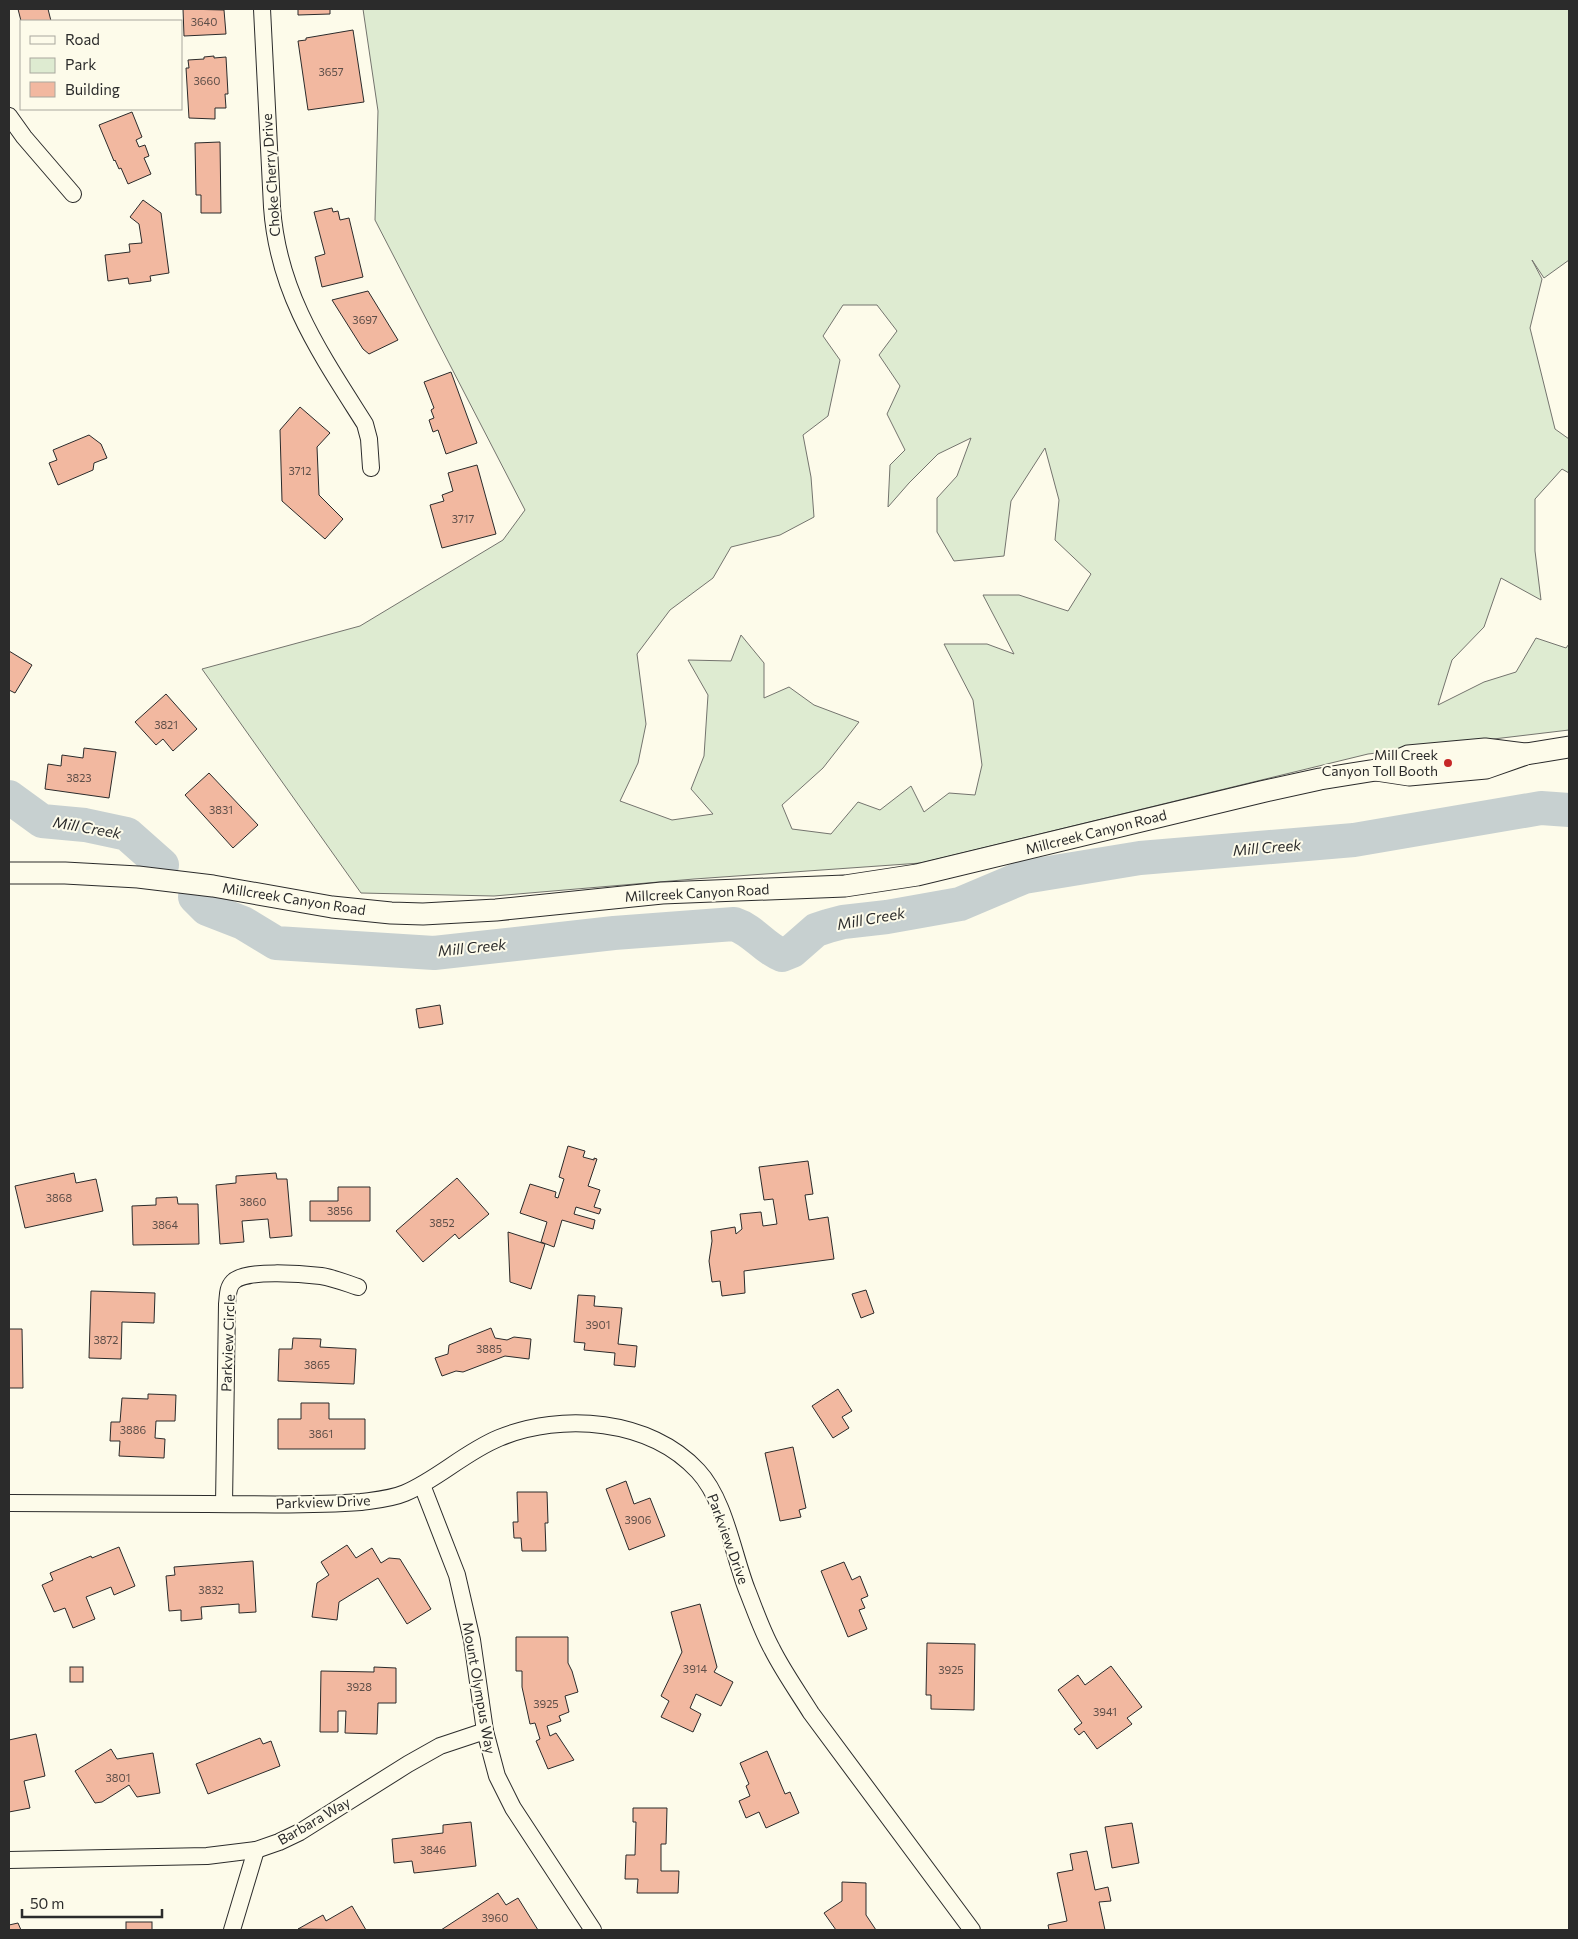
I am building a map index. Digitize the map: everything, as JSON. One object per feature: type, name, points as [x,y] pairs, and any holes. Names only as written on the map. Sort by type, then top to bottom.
[{"type":"street","name":"Choke Cherry Drive","points":[[262,9],[272,208],[279,259],[290,293],[302,321],[365,424],[369,439],[371,468]]},
{"type":"street","points":[[9,116],[24,138],[73,194]]},
{"type":"street","name":"Millcreek Canyon Road","points":[[9,873],[138,876],[213,886],[332,907],[371,912],[415,914],[488,910],[662,893],[845,886],[894,880],[942,870],[1320,779],[1376,770],[1410,775],[1486,768],[1526,754],[1569,747]]},
{"type":"street","name":"Parkview Circle","points":[[224,1504],[228,1304],[231,1284],[238,1278],[250,1275],[311,1275],[330,1278],[358,1287]]},
{"type":"street","name":"Parkview Drive","points":[[9,1503],[224,1504],[359,1502],[388,1499],[422,1485],[469,1454],[499,1438],[525,1430],[551,1425],[580,1424],[611,1426],[637,1432],[664,1444],[689,1462],[712,1491],[730,1536],[746,1588],[771,1648],[811,1713],[972,1930]]},
{"type":"street","name":"Mount Olympus Way","points":[[422,1485],[457,1576],[472,1640],[485,1731],[492,1759],[504,1793],[593,1930]]},
{"type":"street","name":"Barbara Way","points":[[9,1860],[207,1856],[256,1850],[300,1832],[440,1746],[485,1731]]},
{"type":"street","points":[[232,1930],[256,1850]]},
{"type":"green space","points":[[363,9],[1569,9],[1569,260],[1544,278],[1532,260],[1542,279],[1530,328],[1555,429],[1569,439],[1569,473],[1562,469],[1535,499],[1535,551],[1541,600],[1501,578],[1484,627],[1452,660],[1438,705],[1484,682],[1516,672],[1536,638],[1566,648],[1569,644],[1569,730],[1368,754],[921,863],[694,879],[494,896],[361,893],[202,669],[360,626],[503,540],[525,510],[375,220],[378,111]],"holes":[[[843,305],[877,305],[897,331],[879,355],[900,386],[887,414],[905,450],[890,465],[888,507],[938,454],[971,438],[957,476],[937,498],[937,532],[954,561],[1004,556],[1011,501],[1045,448],[1059,500],[1055,540],[1091,574],[1068,611],[1019,595],[983,595],[1014,654],[987,644],[944,644],[973,700],[982,765],[975,795],[949,793],[924,812],[911,786],[880,810],[858,802],[831,834],[792,829],[782,805],[823,768],[859,722],[814,705],[789,687],[764,698],[764,663],[741,635],[731,661],[688,660],[708,695],[704,756],[691,789],[713,814],[672,820],[620,801],[638,763],[646,724],[637,654],[670,610],[713,578],[731,547],[780,535],[814,517],[811,477],[803,435],[828,416],[840,360],[823,336]]]},
{"type":"building","points":[[18,9],[48,9],[51,20],[21,20]]},
{"type":"building","points":[[183,9],[224,10],[226,34],[184,36]]},
{"type":"building","points":[[298,9],[330,9],[330,14],[298,15]]},
{"type":"building","points":[[353,30],[364,102],[308,110],[298,41]]},
{"type":"building","points":[[214,56],[214,58],[226,57],[228,94],[225,94],[226,108],[215,108],[215,119],[189,118],[186,68],[189,68],[188,60]]},
{"type":"building","points":[[132,112],[142,137],[136,140],[139,147],[145,145],[149,156],[144,158],[151,174],[128,184],[121,168],[119,169],[114,161],[99,125]]},
{"type":"building","points":[[220,142],[221,213],[201,213],[201,195],[196,195],[195,143]]},
{"type":"building","points":[[143,200],[161,213],[169,273],[150,276],[151,281],[129,284],[128,278],[108,281],[105,255],[130,252],[129,244],[142,243],[139,224],[130,217]]},
{"type":"building","points":[[332,208],[333,212],[338,211],[340,220],[349,218],[363,277],[322,287],[315,257],[325,254],[314,212]]},
{"type":"building","points":[[368,291],[398,340],[369,354],[363,349],[332,300]]},
{"type":"building","points":[[451,372],[477,443],[446,454],[438,430],[433,432],[429,420],[434,418],[431,410],[434,408],[424,382]]},
{"type":"building","points":[[300,407],[330,433],[317,447],[319,495],[343,519],[325,539],[282,501],[280,430]]},
{"type":"building","points":[[89,435],[101,444],[107,458],[94,463],[93,470],[58,485],[49,463],[57,460],[53,450]]},
{"type":"building","points":[[477,465],[496,534],[442,548],[430,505],[444,501],[442,495],[453,491],[448,473]]},
{"type":"building","points":[[9,651],[32,665],[15,693],[9,690]]},
{"type":"building","points":[[166,694],[197,729],[173,751],[163,739],[156,745],[135,722]]},
{"type":"building","points":[[84,748],[116,752],[109,798],[45,789],[48,764],[61,766],[62,755],[83,758]]},
{"type":"building","points":[[209,773],[258,825],[233,848],[185,795]]},
{"type":"building","points":[[440,1005],[443,1024],[419,1028],[416,1009]]},
{"type":"building","points":[[568,1146],[585,1151],[583,1157],[597,1159],[588,1186],[600,1190],[594,1207],[601,1209],[599,1214],[576,1207],[574,1214],[595,1220],[593,1229],[562,1220],[554,1247],[541,1242],[547,1222],[520,1213],[530,1184],[556,1192],[555,1197],[558,1198],[564,1179],[559,1177]]},
{"type":"building","points":[[808,1161],[813,1194],[805,1195],[809,1220],[828,1217],[834,1259],[744,1271],[745,1293],[722,1296],[720,1281],[712,1282],[709,1261],[712,1241],[711,1231],[735,1227],[736,1234],[742,1229],[740,1214],[761,1212],[763,1226],[777,1224],[773,1199],[764,1200],[759,1167]]},
{"type":"building","points":[[74,1173],[76,1183],[96,1179],[103,1211],[25,1228],[15,1186]]},
{"type":"building","points":[[276,1173],[277,1179],[287,1179],[292,1236],[270,1238],[268,1219],[242,1221],[244,1242],[220,1244],[216,1185],[236,1183],[236,1176]]},
{"type":"building","points":[[457,1178],[489,1214],[459,1239],[455,1234],[423,1262],[396,1231]]},
{"type":"building","points":[[338,1187],[370,1187],[370,1221],[310,1221],[310,1201],[338,1201]]},
{"type":"building","points":[[177,1197],[178,1204],[198,1204],[199,1244],[133,1245],[132,1206],[156,1205],[156,1198]]},
{"type":"building","points":[[508,1232],[545,1244],[531,1289],[510,1282]]},
{"type":"building","points":[[866,1290],[874,1313],[861,1318],[852,1294]]},
{"type":"building","points":[[91,1291],[155,1293],[154,1323],[122,1322],[121,1359],[89,1358]]},
{"type":"building","points":[[578,1295],[595,1296],[594,1306],[622,1308],[618,1344],[637,1346],[635,1367],[614,1365],[615,1353],[584,1350],[585,1343],[574,1342]]},
{"type":"building","points":[[491,1328],[495,1338],[507,1340],[514,1337],[531,1339],[529,1359],[505,1356],[463,1372],[456,1371],[442,1376],[435,1358],[448,1354],[449,1345]]},
{"type":"building","points":[[9,1329],[22,1329],[23,1388],[9,1388]]},
{"type":"building","points":[[293,1338],[321,1339],[320,1347],[356,1349],[354,1384],[278,1381],[279,1349],[292,1349]]},
{"type":"building","points":[[838,1389],[852,1411],[842,1417],[849,1428],[833,1438],[812,1406]]},
{"type":"building","points":[[148,1394],[176,1395],[175,1421],[156,1421],[155,1438],[165,1439],[164,1458],[119,1456],[120,1441],[110,1441],[111,1422],[120,1422],[122,1398],[148,1399]]},
{"type":"building","points":[[301,1403],[329,1403],[329,1419],[365,1419],[365,1449],[278,1449],[278,1419],[301,1419]]},
{"type":"building","points":[[793,1447],[806,1508],[799,1510],[801,1517],[780,1521],[765,1453]]},
{"type":"building","points":[[626,1481],[634,1504],[650,1498],[665,1536],[629,1550],[606,1489]]},
{"type":"building","points":[[517,1492],[547,1492],[548,1523],[545,1523],[546,1551],[522,1551],[521,1538],[514,1538],[513,1522],[518,1522]]},
{"type":"building","points":[[347,1545],[356,1558],[372,1548],[381,1563],[389,1558],[400,1559],[431,1609],[407,1624],[378,1578],[339,1602],[337,1620],[312,1617],[317,1583],[329,1575],[321,1562]]},
{"type":"building","points":[[119,1547],[135,1586],[114,1595],[111,1587],[86,1597],[95,1619],[73,1628],[65,1608],[54,1612],[42,1585],[53,1580],[50,1573]]},
{"type":"building","points":[[253,1561],[256,1612],[239,1613],[239,1604],[201,1607],[202,1619],[181,1621],[181,1610],[169,1611],[166,1576],[175,1575],[174,1567]]},
{"type":"building","points":[[844,1562],[852,1580],[860,1576],[868,1596],[861,1599],[865,1608],[859,1610],[867,1629],[848,1637],[821,1571]]},
{"type":"building","points":[[700,1604],[717,1667],[714,1672],[733,1682],[721,1706],[696,1694],[690,1708],[701,1714],[693,1732],[661,1717],[669,1701],[661,1696],[682,1652],[671,1612]]},
{"type":"building","points":[[516,1637],[568,1637],[568,1663],[578,1692],[565,1696],[569,1712],[559,1716],[561,1721],[547,1726],[550,1736],[556,1733],[574,1760],[548,1769],[536,1741],[540,1739],[535,1723],[530,1724],[522,1687],[522,1671],[516,1671]]},
{"type":"building","points":[[927,1643],[975,1644],[974,1710],[931,1709],[931,1695],[926,1695]]},
{"type":"building","points":[[1111,1666],[1142,1707],[1127,1718],[1132,1724],[1097,1749],[1084,1731],[1079,1735],[1074,1729],[1082,1723],[1058,1690],[1078,1675],[1085,1685]]},
{"type":"building","points":[[70,1667],[83,1667],[83,1682],[70,1682]]},
{"type":"building","points":[[374,1667],[396,1668],[396,1703],[378,1703],[377,1734],[345,1733],[346,1711],[338,1711],[338,1732],[320,1732],[321,1671],[374,1672]]},
{"type":"building","points":[[36,1734],[45,1776],[24,1781],[30,1808],[9,1812],[9,1740]]},
{"type":"building","points":[[260,1738],[263,1744],[271,1741],[280,1766],[208,1794],[196,1764]]},
{"type":"building","points":[[111,1749],[117,1759],[153,1753],[160,1793],[137,1797],[129,1785],[102,1802],[95,1803],[75,1771]]},
{"type":"building","points":[[767,1751],[785,1794],[790,1792],[799,1813],[766,1828],[759,1812],[746,1818],[739,1801],[750,1796],[746,1786],[749,1784],[740,1763]]},
{"type":"building","points":[[633,1808],[667,1808],[666,1844],[661,1844],[661,1871],[679,1871],[678,1893],[637,1893],[638,1879],[625,1879],[626,1855],[635,1855],[636,1822],[633,1822]]},
{"type":"building","points":[[471,1822],[476,1866],[414,1873],[412,1861],[394,1863],[392,1839],[443,1833],[443,1825]]},
{"type":"building","points":[[1132,1823],[1139,1863],[1112,1868],[1105,1827]]},
{"type":"building","points":[[1087,1851],[1095,1890],[1108,1887],[1111,1901],[1099,1902],[1105,1930],[1049,1930],[1048,1925],[1067,1921],[1057,1873],[1073,1870],[1070,1854]]},
{"type":"building","points":[[842,1882],[866,1883],[866,1915],[876,1930],[836,1930],[824,1913],[842,1901]]},
{"type":"building","points":[[498,1893],[506,1905],[518,1898],[538,1930],[441,1930]]},
{"type":"building","points":[[352,1906],[366,1930],[298,1929],[323,1915],[326,1921]]},
{"type":"building","points":[[126,1922],[152,1922],[152,1930],[126,1930]]},
{"type":"building","points":[[18,1923],[21,1930],[9,1930],[9,1925]]},
{"type":"waterway","name":"Mill Creek","points":[[9,797],[42,821],[85,825],[127,834],[162,865]]},
{"type":"waterway","name":"Mill Creek","points":[[195,897],[207,909],[243,923],[276,943],[434,953],[614,933],[734,924],[748,931],[769,948],[782,955],[792,951],[816,930],[828,926],[960,904],[1024,877],[1140,858],[1354,840],[1541,808],[1569,810]]},
{"type":"place","name":"Mill Creek Canyon Toll Booth","points":[[1448,763]]}]
